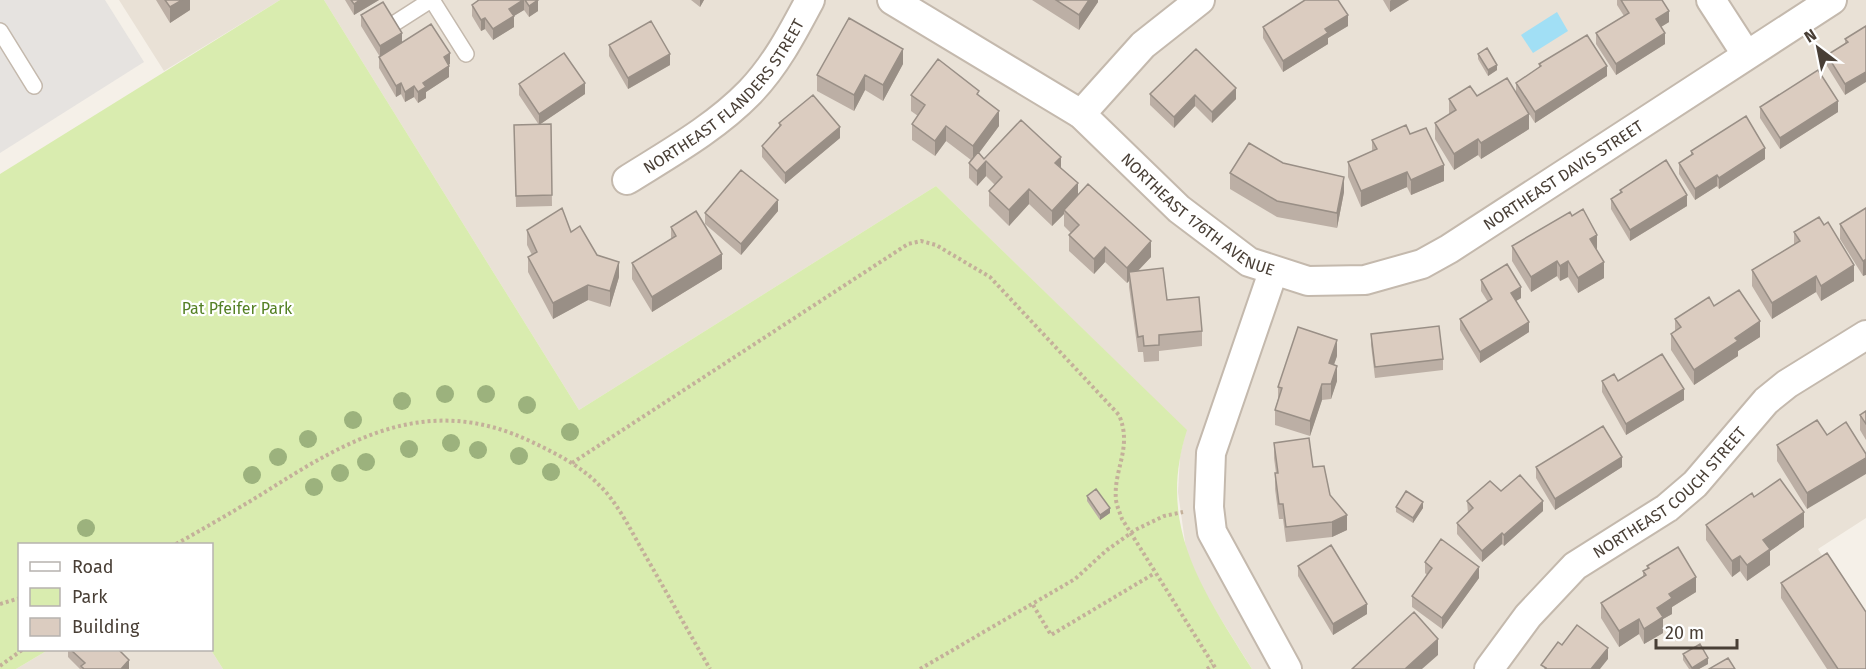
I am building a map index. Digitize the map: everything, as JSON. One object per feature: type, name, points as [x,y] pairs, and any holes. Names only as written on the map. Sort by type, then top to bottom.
[{"type":"street","name":"NORTHEAST FLANDERS STREET","points":[[627,180],[704,132],[749,92],[786,45],[810,0]]},
{"type":"street","name":"NORTHEAST 176TH AVENUE","points":[[892,0],[1081,114],[1179,209],[1249,262],[1273,272],[1211,453],[1209,507],[1212,532],[1287,669]]},
{"type":"street","points":[[1081,114],[1143,45],[1200,0]]},
{"type":"street","points":[[1711,0],[1746,54]]},
{"type":"street","name":"NORTHEAST DAVIS STREET","points":[[1273,272],[1308,281],[1365,280],[1422,264],[1449,249],[1832,0]]},
{"type":"street","name":"NORTHEAST COUCH STREET","points":[[1489,669],[1528,616],[1575,566],[1666,508],[1695,484],[1766,401],[1787,384],[1866,335]]},
{"type":"lane","points":[[394,23],[431,0],[466,54]]},
{"type":"lane","points":[[0,31],[34,86]]},
{"type":"path","points":[[572,463],[908,243],[921,241],[936,245],[990,277],[1119,415],[1124,427],[1126,442],[1116,500],[1129,534],[1215,667],[1207,669]]},
{"type":"path","points":[[178,543],[316,460],[380,429],[414,422],[444,421],[496,429],[514,434],[572,463],[599,484],[628,526],[710,669]]},
{"type":"path","points":[[920,669],[1075,579],[1129,534],[1164,516],[1209,507]]},
{"type":"path","points":[[1033,605],[1051,634],[1155,573]]},
{"type":"path","points":[[0,604],[18,599]]},
{"type":"path","points":[[0,666],[21,651]]},
{"type":"shaded area","points":[[0,0],[105,0],[144,62],[0,153]]},
{"type":"shaded area","points":[[119,0],[280,0],[164,71]]},
{"type":"shaded area","points":[[324,0],[1866,0],[1866,518],[1818,549],[1866,625],[1866,669],[1252,669],[1202,589],[1186,549],[1178,492],[1180,456],[1186,430],[936,186],[579,410]]},
{"type":"shaded area","points":[[46,651],[212,651],[223,669],[16,669]]},
{"type":"green space","name":"Pat Pfeifer Park","points":[[280,0],[324,0],[579,410],[936,186],[1187,430],[1179,465],[1177,497],[1181,527],[1202,584],[1252,669],[223,669],[212,651],[213,543],[18,543],[18,651],[46,651],[16,669],[0,669],[0,174]]},
{"type":"water","points":[[1557,12],[1568,31],[1533,53],[1521,35]]},
{"type":"building","points":[[165,0],[182,0],[170,7]]},
{"type":"building","points":[[479,0],[523,0],[509,9],[514,16],[493,29],[485,18],[481,20],[472,5]]},
{"type":"building","points":[[525,0],[538,0],[529,6]]},
{"type":"building","points":[[1056,0],[1089,0],[1079,15]]},
{"type":"building","points":[[1305,0],[1338,0],[1348,15],[1325,29],[1328,33],[1283,61],[1263,27]]},
{"type":"building","points":[[1621,0],[1662,0],[1669,11],[1656,19],[1665,33],[1616,64],[1596,33],[1629,13]]},
{"type":"building","points":[[383,2],[402,33],[380,46],[361,15]]},
{"type":"building","points":[[849,18],[903,49],[883,85],[865,75],[854,95],[817,75]]},
{"type":"building","points":[[651,21],[670,54],[628,78],[609,45]]},
{"type":"building","points":[[431,24],[450,53],[444,57],[449,66],[423,83],[426,87],[418,92],[414,86],[405,92],[401,83],[396,86],[379,57]]},
{"type":"building","points":[[1866,26],[1866,72],[1845,84],[1827,55],[1848,42],[1845,39]]},
{"type":"building","points":[[1587,35],[1607,66],[1535,112],[1516,83],[1541,66],[1539,64]]},
{"type":"building","points":[[1487,48],[1497,65],[1488,70],[1478,54]]},
{"type":"building","points":[[1196,49],[1236,88],[1212,112],[1195,95],[1174,117],[1150,94]]},
{"type":"building","points":[[564,53],[585,83],[539,114],[519,84]]},
{"type":"building","points":[[938,59],[979,91],[977,94],[999,111],[973,146],[946,126],[935,141],[912,124],[925,105],[911,95]]},
{"type":"building","points":[[1818,70],[1838,101],[1780,138],[1760,107]]},
{"type":"building","points":[[1507,78],[1529,114],[1481,143],[1478,139],[1454,154],[1435,123],[1456,110],[1449,99],[1470,86],[1477,96]]},
{"type":"building","points":[[813,95],[840,127],[785,173],[762,146],[781,125],[779,123]]},
{"type":"building","points":[[1746,116],[1765,148],[1719,178],[1717,175],[1695,189],[1679,163],[1693,154],[1691,151]]},
{"type":"building","points":[[1021,120],[1061,157],[1055,163],[1078,183],[1052,211],[1029,189],[1009,210],[989,191],[1002,177],[986,161],[977,171],[969,163],[978,152],[984,159]]},
{"type":"building","points":[[551,124],[552,195],[516,196],[514,125]]},
{"type":"building","points":[[1406,125],[1410,134],[1426,128],[1444,165],[1411,180],[1407,172],[1361,191],[1348,162],[1377,149],[1372,140]]},
{"type":"building","points":[[1249,143],[1283,163],[1344,177],[1337,213],[1277,201],[1230,173]]},
{"type":"building","points":[[1666,160],[1687,195],[1630,230],[1611,199],[1622,192],[1620,190]]},
{"type":"building","points":[[741,170],[778,200],[741,244],[705,213]]},
{"type":"building","points":[[1088,184],[1151,241],[1127,268],[1105,247],[1094,259],[1069,235],[1079,225],[1064,210]]},
{"type":"building","points":[[562,208],[571,232],[580,226],[597,255],[619,262],[610,291],[588,285],[553,303],[528,257],[537,252],[527,230]]},
{"type":"building","points":[[1866,208],[1866,259],[1863,261],[1840,224]]},
{"type":"building","points":[[1583,209],[1597,235],[1590,239],[1604,262],[1578,278],[1568,261],[1560,266],[1557,261],[1531,277],[1512,246],[1570,212],[1572,216]]},
{"type":"building","points":[[696,211],[722,254],[652,297],[632,263],[676,236],[671,227]]},
{"type":"building","points":[[1819,217],[1824,225],[1828,222],[1854,265],[1821,286],[1816,276],[1772,303],[1752,270],[1800,241],[1794,232]]},
{"type":"building","points":[[1507,264],[1521,287],[1511,293],[1529,322],[1480,352],[1460,319],[1492,299],[1481,280]]},
{"type":"building","points":[[1163,268],[1167,300],[1199,297],[1202,331],[1159,335],[1159,345],[1144,346],[1143,336],[1138,337],[1129,272]]},
{"type":"building","points":[[1739,290],[1760,321],[1735,338],[1738,341],[1694,370],[1671,334],[1681,327],[1675,319],[1709,297],[1714,306]]},
{"type":"building","points":[[1439,326],[1443,359],[1375,367],[1371,334]]},
{"type":"building","points":[[1298,327],[1337,340],[1329,363],[1337,366],[1331,384],[1322,384],[1310,421],[1275,410],[1282,388],[1278,387]]},
{"type":"building","points":[[1662,354],[1684,389],[1626,424],[1602,381],[1614,374],[1618,381]]},
{"type":"building","points":[[1866,411],[1866,424],[1860,415]]},
{"type":"building","points":[[1817,420],[1827,435],[1846,422],[1866,454],[1866,458],[1807,493],[1777,445]]},
{"type":"building","points":[[1603,426],[1622,457],[1555,499],[1536,467]]},
{"type":"building","points":[[1309,438],[1313,467],[1324,466],[1330,495],[1347,515],[1332,522],[1286,527],[1283,504],[1279,504],[1274,443]]},
{"type":"building","points":[[1520,475],[1543,501],[1482,551],[1457,523],[1473,508],[1467,501],[1490,481],[1501,491]]},
{"type":"building","points":[[1780,479],[1804,512],[1763,540],[1770,549],[1747,565],[1740,556],[1732,561],[1706,525],[1752,493],[1754,497]]},
{"type":"building","points":[[1096,489],[1110,508],[1100,515],[1087,496]]},
{"type":"building","points":[[1406,491],[1423,502],[1413,518],[1396,507]]},
{"type":"building","points":[[1441,539],[1479,567],[1442,618],[1412,596],[1432,568],[1425,562]]},
{"type":"building","points":[[1331,545],[1367,604],[1333,624],[1298,566]]},
{"type":"building","points":[[1678,547],[1696,577],[1669,594],[1672,598],[1657,608],[1663,617],[1644,629],[1639,619],[1619,631],[1601,603],[1646,575],[1643,571],[1649,568],[1647,566]]},
{"type":"building","points":[[1827,553],[1866,612],[1866,669],[1838,669],[1781,583]]},
{"type":"building","points":[[1414,612],[1438,639],[1405,669],[1352,669]]},
{"type":"building","points":[[1577,625],[1608,648],[1591,669],[1545,669],[1541,665],[1558,642],[1562,645]]},
{"type":"building","points":[[1700,644],[1708,658],[1692,668],[1683,654]]},
{"type":"building","points":[[72,651],[120,651],[129,660],[121,669],[84,669],[81,666],[85,663]]},
{"type":"building","points":[[1728,658],[1735,669],[1709,669]]}]
